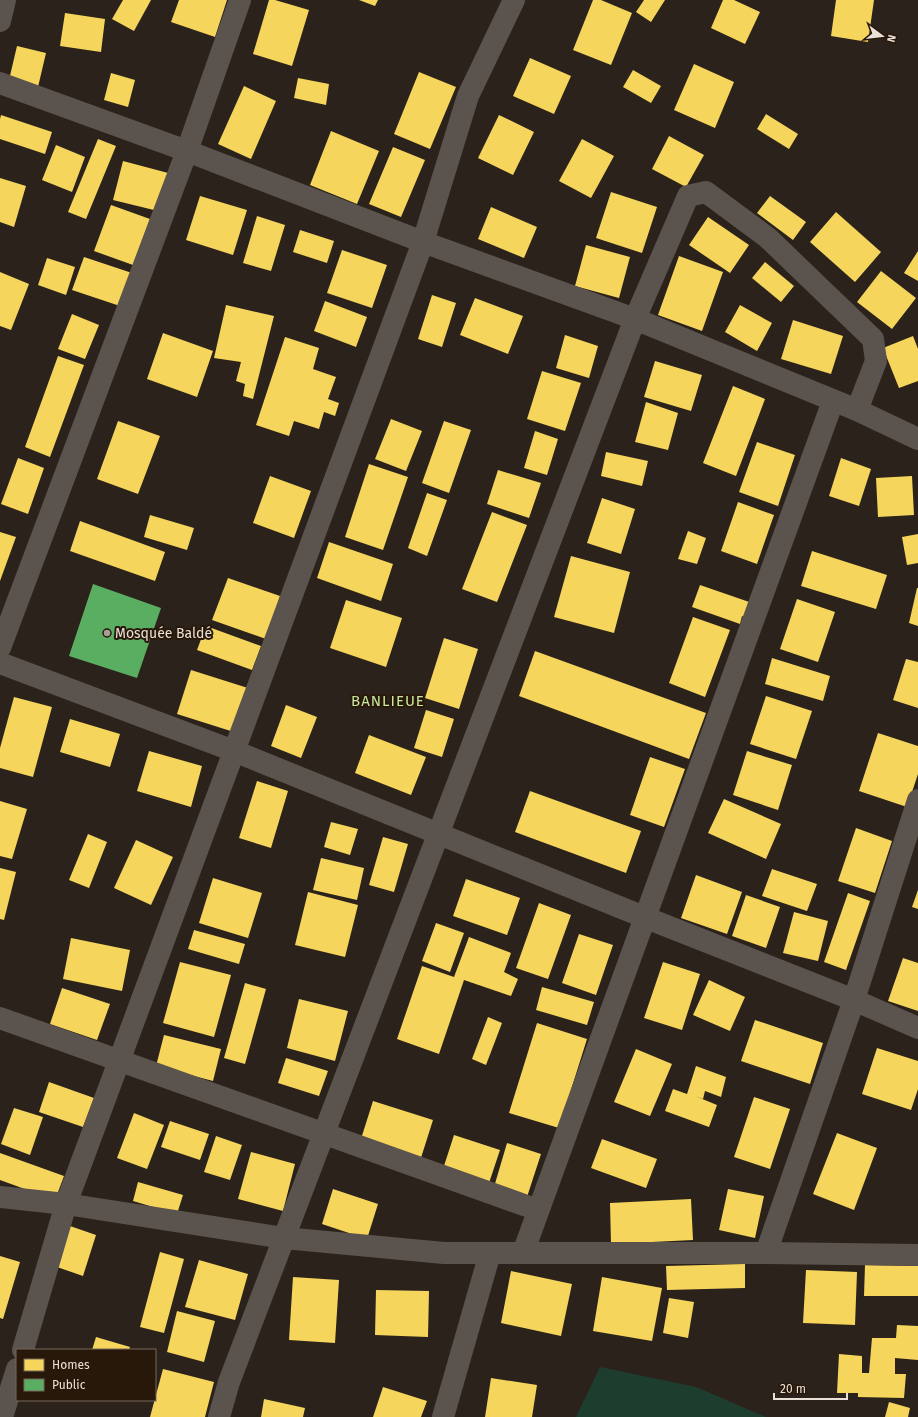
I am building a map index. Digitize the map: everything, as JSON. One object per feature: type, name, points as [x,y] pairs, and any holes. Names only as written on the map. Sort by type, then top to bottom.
[{"type":"street","points":[[0,22],[5,0]]},
{"type":"street","points":[[0,648],[187,151],[240,0]]},
{"type":"street","points":[[23,1349],[66,1204],[423,242],[468,96],[514,0]]},
{"type":"street","points":[[0,83],[187,151],[423,242],[635,319],[857,410],[918,439]]},
{"type":"street","points":[[219,1417],[229,1382],[635,319],[688,196],[706,192],[768,238],[874,338],[876,361],[857,410]]},
{"type":"street","points":[[523,1253],[833,401]]},
{"type":"street","points":[[0,663],[234,751],[644,917],[854,1000],[918,1028]]},
{"type":"street","points":[[766,1253],[854,1000],[918,800]]},
{"type":"street","points":[[0,1018],[538,1210]]},
{"type":"street","points":[[0,1197],[66,1204],[284,1238],[444,1253],[766,1253],[918,1255]]},
{"type":"street","points":[[443,1417],[490,1253]]},
{"type":"street","points":[[2,1417],[16,1372]]},
{"type":"green space","points":[[600,1367],[696,1387],[766,1417],[576,1417]]},
{"type":"building: Homes","points":[[123,0],[151,0],[134,31],[112,19]]},
{"type":"building: Homes","points":[[179,0],[227,0],[215,37],[171,22]]},
{"type":"building: Homes","points":[[269,0],[275,0],[309,10],[292,66],[253,54]]},
{"type":"building: Homes","points":[[359,0],[378,0],[375,6]]},
{"type":"building: Homes","points":[[593,0],[601,0],[632,13],[611,65],[573,50]]},
{"type":"building: Homes","points":[[644,0],[665,0],[651,22],[636,12]]},
{"type":"building: Homes","points":[[723,0],[734,0],[760,12],[745,44],[711,28]]},
{"type":"building: Homes","points":[[836,0],[874,0],[868,42],[831,36]]},
{"type":"building: Homes","points":[[65,13],[105,19],[101,52],[60,46]]},
{"type":"building: Homes","points":[[17,46],[46,53],[38,87],[9,80]]},
{"type":"building: Homes","points":[[530,58],[571,76],[554,114],[513,96]]},
{"type":"building: Homes","points":[[694,64],[734,82],[715,128],[674,110]]},
{"type":"building: Homes","points":[[633,70],[661,86],[651,103],[623,87]]},
{"type":"building: Homes","points":[[419,72],[456,87],[430,149],[394,134]]},
{"type":"building: Homes","points":[[111,73],[135,80],[128,107],[104,100]]},
{"type":"building: Homes","points":[[298,78],[329,84],[326,105],[294,98]]},
{"type":"building: Homes","points":[[244,86],[276,101],[251,159],[218,144]]},
{"type":"building: Homes","points":[[766,114],[798,134],[789,149],[757,129]]},
{"type":"building: Homes","points":[[1,115],[52,132],[45,154],[0,139]]},
{"type":"building: Homes","points":[[499,115],[534,132],[513,175],[478,158]]},
{"type":"building: Homes","points":[[331,131],[379,151],[357,204],[310,185]]},
{"type":"building: Homes","points":[[669,136],[704,155],[686,187],[652,169]]},
{"type":"building: Homes","points":[[98,139],[116,146],[86,219],[68,212]]},
{"type":"building: Homes","points":[[582,139],[614,156],[591,198],[559,181]]},
{"type":"building: Homes","points":[[56,145],[85,157],[72,192],[42,180]]},
{"type":"building: Homes","points":[[393,147],[425,160],[401,217],[369,204]]},
{"type":"building: Homes","points":[[123,161],[172,174],[162,212],[113,200]]},
{"type":"building: Homes","points":[[0,178],[26,186],[14,227],[0,222]]},
{"type":"building: Homes","points":[[611,192],[657,207],[642,253],[596,238]]},
{"type":"building: Homes","points":[[200,196],[247,210],[233,255],[186,240]]},
{"type":"building: Homes","points":[[770,196],[806,222],[793,240],[757,213]]},
{"type":"building: Homes","points":[[111,205],[150,219],[133,265],[94,251]]},
{"type":"building: Homes","points":[[491,207],[537,227],[524,258],[478,239]]},
{"type":"building: Homes","points":[[836,212],[881,252],[855,282],[810,242]]},
{"type":"building: Homes","points":[[257,216],[285,225],[271,271],[243,263]]},
{"type":"building: Homes","points":[[708,217],[749,245],[730,273],[689,245]]},
{"type":"building: Homes","points":[[300,230],[334,241],[327,263],[293,252]]},
{"type":"building: Homes","points":[[586,245],[630,257],[619,298],[575,286]]},
{"type":"building: Homes","points":[[342,250],[387,265],[372,308],[327,293]]},
{"type":"building: Homes","points":[[918,251],[918,281],[904,273]]},
{"type":"building: Homes","points":[[679,256],[723,272],[702,331],[658,315]]},
{"type":"building: Homes","points":[[84,257],[132,273],[120,306],[72,290]]},
{"type":"building: Homes","points":[[47,258],[75,267],[66,295],[38,285]]},
{"type":"building: Homes","points":[[765,262],[794,286],[781,302],[752,278]]},
{"type":"building: Homes","points":[[881,271],[916,298],[892,329],[857,302]]},
{"type":"building: Homes","points":[[0,272],[29,284],[11,330],[0,326]]},
{"type":"building: Homes","points":[[432,295],[456,303],[442,347],[418,339]]},
{"type":"building: Homes","points":[[475,298],[523,316],[508,354],[460,335]]},
{"type":"building: Homes","points":[[325,301],[367,317],[356,347],[314,331]]},
{"type":"building: Homes","points":[[226,305],[274,316],[253,399],[243,396],[245,384],[236,381],[241,362],[214,358]]},
{"type":"building: Homes","points":[[740,305],[772,323],[757,351],[725,332]]},
{"type":"building: Homes","points":[[72,314],[99,325],[85,359],[58,349]]},
{"type":"building: Homes","points":[[793,320],[843,336],[831,374],[781,359]]},
{"type":"building: Homes","points":[[163,333],[213,351],[197,397],[147,379]]},
{"type":"building: Homes","points":[[565,335],[598,346],[589,378],[556,368]]},
{"type":"building: Homes","points":[[913,336],[918,349],[918,381],[899,388],[883,348]]},
{"type":"building: Homes","points":[[285,337],[319,348],[313,369],[336,377],[328,399],[339,403],[335,416],[324,412],[319,429],[294,421],[289,436],[256,425]]},
{"type":"building: Homes","points":[[58,356],[84,365],[50,457],[25,447]]},
{"type":"building: Homes","points":[[655,361],[702,375],[691,411],[644,397]]},
{"type":"building: Homes","points":[[542,371],[581,383],[565,431],[527,419]]},
{"type":"building: Homes","points":[[733,386],[765,399],[736,476],[703,463]]},
{"type":"building: Homes","points":[[646,402],[678,413],[668,450],[635,442]]},
{"type":"building: Homes","points":[[391,419],[422,431],[406,471],[375,459]]},
{"type":"building: Homes","points":[[118,421],[160,436],[138,494],[97,479]]},
{"type":"building: Homes","points":[[444,421],[471,430],[449,493],[422,483]]},
{"type":"building: Homes","points":[[535,431],[558,439],[547,475],[524,468]]},
{"type":"building: Homes","points":[[757,442],[795,455],[778,506],[739,492]]},
{"type":"building: Homes","points":[[606,452],[648,461],[642,486],[601,476]]},
{"type":"building: Homes","points":[[18,458],[44,468],[28,514],[1,504]]},
{"type":"building: Homes","points":[[841,458],[871,469],[859,506],[829,496]]},
{"type":"building: Homes","points":[[369,464],[408,477],[383,550],[345,537]]},
{"type":"building: Homes","points":[[498,470],[541,483],[529,518],[487,504]]},
{"type":"building: Homes","points":[[270,476],[311,491],[294,538],[253,523]]},
{"type":"building: Homes","points":[[912,476],[914,515],[878,517],[876,478]]},
{"type":"building: Homes","points":[[427,493],[447,500],[427,556],[408,548]]},
{"type":"building: Homes","points":[[602,498],[635,509],[621,554],[587,543]]},
{"type":"building: Homes","points":[[738,502],[774,515],[757,564],[721,551]]},
{"type":"building: Homes","points":[[492,512],[527,525],[497,602],[462,589]]},
{"type":"building: Homes","points":[[150,515],[194,528],[187,550],[144,537]]},
{"type":"building: Homes","points":[[80,521],[165,552],[155,581],[70,551]]},
{"type":"building: Homes","points":[[688,531],[706,538],[697,564],[678,559]]},
{"type":"building: Homes","points":[[0,532],[16,537],[0,581]]},
{"type":"building: Homes","points":[[918,534],[918,563],[907,565],[902,537]]},
{"type":"building: Homes","points":[[329,542],[393,564],[381,601],[317,578]]},
{"type":"building: Homes","points":[[812,551],[887,575],[876,609],[801,586]]},
{"type":"building: Homes","points":[[571,556],[630,572],[614,633],[554,617]]},
{"type":"building: Homes","points":[[228,578],[280,596],[266,639],[212,620]]},
{"type":"building: Homes","points":[[700,585],[755,604],[750,620],[742,616],[740,624],[692,607]]},
{"type":"building: Homes","points":[[918,588],[918,626],[909,623]]},
{"type":"building: Homes","points":[[797,599],[835,612],[818,662],[780,649]]},
{"type":"building: Homes","points":[[346,600],[402,618],[386,667],[330,648]]},
{"type":"building: Homes","points":[[693,617],[730,630],[705,697],[669,683]]},
{"type":"building: Homes","points":[[206,626],[261,646],[252,670],[197,650]]},
{"type":"building: Homes","points":[[444,638],[478,649],[459,709],[425,698]]},
{"type":"building: Homes","points":[[535,651],[706,713],[689,759],[519,696]]},
{"type":"building: Homes","points":[[772,658],[830,676],[823,701],[765,684]]},
{"type":"building: Homes","points":[[906,659],[918,662],[918,708],[893,700]]},
{"type":"building: Homes","points":[[191,670],[251,689],[237,733],[177,714]]},
{"type":"building: Homes","points":[[766,696],[812,711],[796,759],[750,744]]},
{"type":"building: Homes","points":[[14,697],[52,707],[33,777],[0,768],[0,748]]},
{"type":"building: Homes","points":[[286,705],[317,717],[301,758],[271,746]]},
{"type":"building: Homes","points":[[426,710],[454,719],[442,757],[414,748]]},
{"type":"building: Homes","points":[[70,719],[120,734],[110,767],[60,752]]},
{"type":"building: Homes","points":[[878,733],[918,746],[918,774],[907,807],[859,791]]},
{"type":"building: Homes","points":[[369,735],[426,757],[411,795],[355,773]]},
{"type":"building: Homes","points":[[149,751],[202,766],[191,807],[137,791]]},
{"type":"building: Homes","points":[[747,751],[792,765],[778,810],[733,795]]},
{"type":"building: Homes","points":[[650,757],[685,769],[664,827],[630,815]]},
{"type":"building: Homes","points":[[257,781],[288,791],[271,848],[239,838]]},
{"type":"building: Homes","points":[[530,791],[641,831],[626,873],[515,832]]},
{"type":"building: Homes","points":[[724,799],[781,824],[766,859],[708,833]]},
{"type":"building: Homes","points":[[0,801],[27,809],[12,859],[0,856]]},
{"type":"building: Homes","points":[[331,822],[358,829],[350,855],[324,847]]},
{"type":"building: Homes","points":[[856,828],[892,841],[875,893],[838,881]]},
{"type":"building: Homes","points":[[88,834],[107,842],[89,888],[69,880]]},
{"type":"building: Homes","points":[[383,837],[408,844],[394,892],[369,885]]},
{"type":"building: Homes","points":[[136,840],[173,857],[151,905],[114,888]]},
{"type":"building: Homes","points":[[321,858],[364,868],[357,900],[313,890]]},
{"type":"building: Homes","points":[[0,868],[16,872],[4,920],[0,919]]},
{"type":"building: Homes","points":[[772,869],[817,884],[807,911],[762,896]]},
{"type":"building: Homes","points":[[696,875],[742,892],[727,934],[681,918]]},
{"type":"building: Homes","points":[[213,878],[262,893],[248,938],[199,923]]},
{"type":"building: Homes","points":[[466,879],[520,898],[507,935],[453,916]]},
{"type":"building: Homes","points":[[918,890],[918,909],[912,907]]},
{"type":"building: Homes","points":[[308,892],[358,905],[345,957],[295,945]]},
{"type":"building: Homes","points":[[848,893],[870,901],[846,970],[824,962]]},
{"type":"building: Homes","points":[[746,895],[780,907],[766,948],[732,936]]},
{"type":"building: Homes","points":[[539,903],[571,915],[548,979],[516,968]]},
{"type":"building: Homes","points":[[794,912],[828,921],[818,961],[783,953]]},
{"type":"building: Homes","points":[[436,923],[464,933],[450,972],[422,961]]},
{"type":"building: Homes","points":[[194,930],[245,944],[239,964],[188,949]]},
{"type":"building: Homes","points":[[579,934],[613,945],[596,995],[562,983]]},
{"type":"building: Homes","points":[[469,937],[511,953],[504,972],[518,979],[511,996],[464,980],[439,1054],[397,1039],[422,966],[454,977]]},
{"type":"building: Homes","points":[[71,938],[130,950],[122,991],[63,979]]},
{"type":"building: Homes","points":[[903,958],[918,963],[918,1011],[888,1001]]},
{"type":"building: Homes","points":[[180,962],[231,975],[214,1037],[163,1023]]},
{"type":"building: Homes","points":[[663,962],[700,974],[682,1030],[644,1018]]},
{"type":"building: Homes","points":[[709,980],[745,997],[730,1031],[693,1015]]},
{"type":"building: Homes","points":[[245,983],[266,989],[245,1064],[224,1058]]},
{"type":"building: Homes","points":[[542,987],[594,1002],[587,1025],[536,1010]]},
{"type":"building: Homes","points":[[62,988],[110,1004],[97,1040],[50,1024]]},
{"type":"building: Homes","points":[[299,999],[348,1011],[335,1061],[287,1048]]},
{"type":"building: Homes","points":[[488,1017],[502,1023],[486,1065],[472,1059]]},
{"type":"building: Homes","points":[[755,1020],[823,1043],[810,1084],[741,1061]]},
{"type":"building: Homes","points":[[537,1023],[587,1039],[559,1128],[509,1113]]},
{"type":"building: Homes","points":[[164,1035],[221,1049],[213,1081],[156,1066]]},
{"type":"building: Homes","points":[[877,1048],[918,1061],[918,1089],[911,1110],[862,1094]]},
{"type":"building: Homes","points":[[636,1049],[672,1064],[650,1116],[614,1102]]},
{"type":"building: Homes","points":[[286,1058],[328,1071],[319,1096],[278,1083]]},
{"type":"building: Homes","points":[[696,1066],[726,1077],[721,1097],[705,1091],[703,1099],[695,1096],[717,1105],[709,1127],[665,1111],[673,1089],[687,1094]]},
{"type":"building: Homes","points":[[49,1082],[94,1098],[83,1127],[39,1112]]},
{"type":"building: Homes","points":[[754,1097],[790,1109],[770,1169],[734,1157]]},
{"type":"building: Homes","points":[[373,1101],[433,1120],[420,1161],[360,1142]]},
{"type":"building: Homes","points":[[14,1108],[43,1117],[30,1155],[1,1144]]},
{"type":"building: Homes","points":[[134,1113],[164,1125],[147,1169],[117,1158]]},
{"type":"building: Homes","points":[[170,1121],[209,1134],[200,1160],[161,1147]]},
{"type":"building: Homes","points":[[837,1133],[877,1148],[854,1210],[813,1194]]},
{"type":"building: Homes","points":[[454,1135],[500,1150],[489,1183],[443,1169]]},
{"type":"building: Homes","points":[[216,1136],[242,1145],[230,1180],[204,1172]]},
{"type":"building: Homes","points":[[602,1139],[657,1159],[646,1188],[591,1168]]},
{"type":"building: Homes","points":[[507,1143],[541,1154],[527,1197],[494,1187]]},
{"type":"building: Homes","points":[[251,1152],[295,1164],[283,1211],[238,1199]]},
{"type":"building: Homes","points":[[0,1153],[64,1176],[55,1200],[0,1180]]},
{"type":"building: Homes","points":[[138,1182],[183,1195],[177,1214],[133,1201]]},
{"type":"building: Homes","points":[[333,1189],[378,1204],[367,1239],[322,1224]]},
{"type":"building: Homes","points":[[728,1189],[764,1196],[755,1238],[719,1230]]},
{"type":"building: Homes","points":[[691,1199],[693,1240],[611,1244],[610,1203]]},
{"type":"building: Homes","points":[[70,1226],[96,1235],[83,1276],[57,1267]]},
{"type":"building: Homes","points":[[160,1252],[184,1259],[164,1333],[140,1327]]},
{"type":"building: Homes","points":[[0,1256],[20,1262],[3,1319],[0,1318]]},
{"type":"building: Homes","points":[[199,1260],[248,1274],[235,1320],[185,1307]]},
{"type":"building: Homes","points":[[745,1264],[745,1288],[667,1290],[666,1266]]},
{"type":"building: Homes","points":[[865,1265],[918,1266],[918,1296],[864,1296]]},
{"type":"building: Homes","points":[[806,1270],[857,1272],[855,1325],[803,1323]]},
{"type":"building: Homes","points":[[511,1271],[572,1284],[561,1336],[501,1323]]},
{"type":"building: Homes","points":[[293,1277],[339,1280],[335,1343],[289,1340]]},
{"type":"building: Homes","points":[[602,1277],[662,1288],[652,1341],[593,1331]]},
{"type":"building: Homes","points":[[376,1290],[429,1291],[428,1337],[375,1335]]},
{"type":"building: Homes","points":[[669,1298],[694,1302],[688,1338],[663,1333]]},
{"type":"building: Homes","points":[[177,1311],[215,1321],[204,1362],[167,1352]]},
{"type":"building: Homes","points":[[897,1325],[918,1326],[918,1360],[895,1358],[895,1374],[906,1374],[904,1398],[858,1397],[858,1393],[837,1393],[839,1354],[862,1356],[862,1373],[869,1373],[872,1338],[896,1338]]},
{"type":"building: Homes","points":[[96,1337],[130,1347],[129,1349],[92,1349]]},
{"type":"building: Homes","points":[[163,1369],[214,1382],[205,1417],[150,1417],[154,1401],[156,1401],[156,1395]]},
{"type":"building: Homes","points":[[491,1378],[537,1385],[532,1417],[485,1417]]},
{"type":"building: Homes","points":[[383,1387],[427,1401],[421,1417],[373,1417]]},
{"type":"building: Homes","points":[[264,1399],[305,1408],[303,1417],[261,1417]]},
{"type":"building: Homes","points":[[889,1402],[910,1408],[908,1417],[885,1417]]},
{"type":"building: Public","points":[[93,584],[161,608],[137,678],[69,656]]},
{"type":"place","name":"Mosquée Baldé","points":[[107,633]]},
{"type":"district","name":"BANLIEUE","points":[[388,701]]}]
